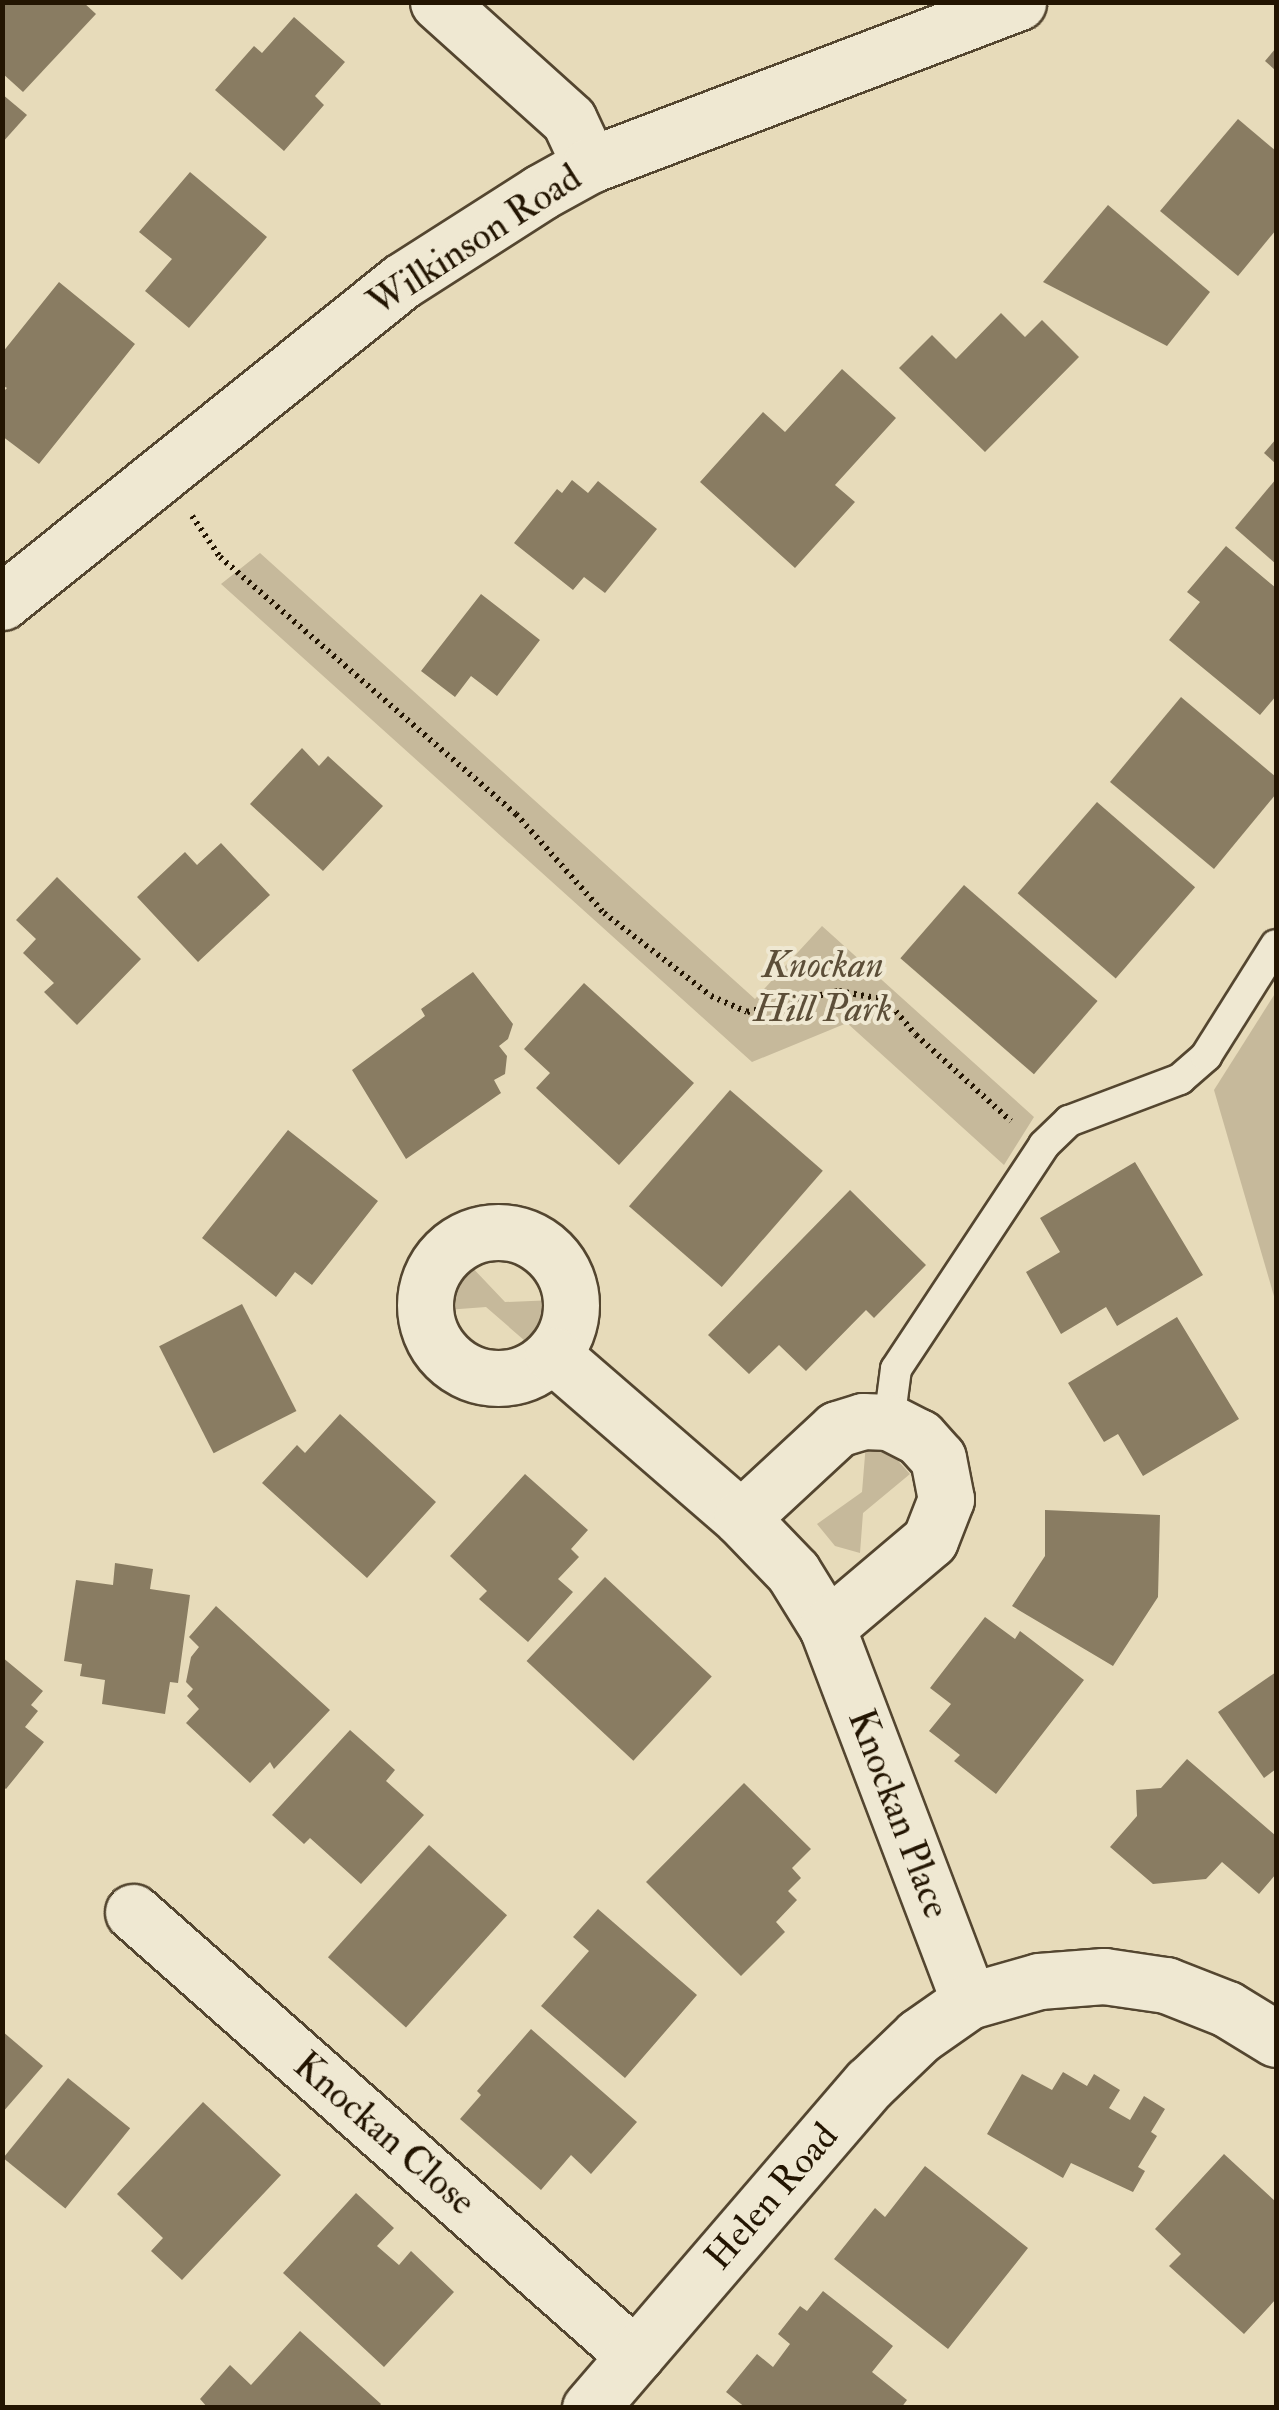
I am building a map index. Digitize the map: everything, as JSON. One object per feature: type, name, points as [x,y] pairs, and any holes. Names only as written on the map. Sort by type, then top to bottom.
[{"type":"street","points":[[438,2],[569,120],[590,165]]},
{"type":"street","name":"Wilkinson Road","points":[[2,602],[402,281],[590,165],[1018,2]]},
{"type":"street","name":"Knockan Place","points":[[553,1354],[741,1518],[793,1572],[827,1627],[968,2001]]},
{"type":"street","points":[[741,1518],[837,1429],[863,1421],[889,1422],[919,1437],[938,1458],[946,1498],[930,1540],[827,1627]]},
{"type":"street","name":"Knockan Close","points":[[132,1912],[635,2356]]},
{"type":"street","name":"Helen Road","points":[[590,2408],[869,2084],[918,2036],[968,2001],[1039,1981],[1104,1976],[1166,1986],[1227,2010],[1276,2040]]},
{"type":"lane","points":[[889,1422],[896,1369],[1044,1146],[1069,1121],[1180,1079],[1193,1068],[1206,1056],[1276,945]]},
{"type":"path","points":[[187,509],[220,557],[516,814],[604,913],[711,996],[747,1012],[839,991],[886,1000],[992,1107]]},
{"type":"green space","name":"Knockan Hill Park","points":[[260,553],[755,999],[822,926],[1034,1117],[1004,1165],[847,1023],[752,1062],[221,584]]},
{"type":"green space","points":[[1276,992],[1276,1303],[1214,1090]]},
{"type":"green space","points":[[468,1263],[505,1302],[555,1300],[549,1325],[532,1347],[486,1307],[446,1310],[449,1284]]},
{"type":"green space","points":[[866,1443],[891,1453],[910,1474],[863,1513],[860,1553],[835,1546],[817,1524],[862,1492]]},
{"type":"building","points":[[2,2],[83,2],[96,14],[23,92],[2,73]]},
{"type":"building","points":[[294,17],[345,62],[315,96],[324,105],[284,151],[215,90],[254,46],[262,53]]},
{"type":"building","points":[[1276,48],[1276,71],[1265,61]]},
{"type":"building","points":[[2,94],[27,115],[2,143]]},
{"type":"building","points":[[1238,119],[1276,151],[1276,230],[1238,276],[1160,211]]},
{"type":"building","points":[[190,172],[267,237],[189,328],[145,291],[172,259],[139,232]]},
{"type":"building","points":[[1108,205],[1210,292],[1167,346],[1043,282]]},
{"type":"building","points":[[59,282],[135,344],[39,464],[2,436],[2,393],[7,388],[2,385],[2,353]]},
{"type":"building","points":[[1001,313],[1025,337],[1042,320],[1079,357],[985,452],[899,368],[932,335],[956,359]]},
{"type":"building","points":[[842,369],[896,418],[835,485],[855,502],[795,568],[700,482],[763,412],[785,432]]},
{"type":"building","points":[[1276,439],[1276,464],[1264,453]]},
{"type":"building","points":[[1276,479],[1276,564],[1235,528]]},
{"type":"building","points":[[572,480],[588,493],[598,481],[657,529],[605,593],[584,577],[573,590],[514,543],[557,489],[562,493]]},
{"type":"building","points":[[1226,546],[1276,588],[1276,696],[1260,715],[1169,640],[1200,602],[1187,592]]},
{"type":"building","points":[[481,594],[540,640],[497,696],[471,676],[455,697],[421,671]]},
{"type":"building","points":[[1181,697],[1276,777],[1276,794],[1214,869],[1110,782]]},
{"type":"building","points":[[302,748],[319,766],[328,756],[383,806],[323,871],[250,804]]},
{"type":"building","points":[[1097,802],[1195,887],[1116,979],[1018,893]]},
{"type":"building","points":[[221,843],[270,895],[198,962],[137,897],[185,852],[197,865]]},
{"type":"building","points":[[57,877],[141,959],[77,1025],[44,992],[54,983],[23,953],[36,939],[16,920]]},
{"type":"building","points":[[964,885],[1098,1001],[1034,1074],[900,958]]},
{"type":"building","points":[[473,972],[513,1024],[508,1039],[499,1046],[507,1056],[505,1074],[494,1080],[501,1093],[406,1159],[352,1070],[425,1016],[421,1009]]},
{"type":"building","points":[[584,983],[694,1083],[619,1165],[536,1088],[550,1073],[524,1049]]},
{"type":"building","points":[[730,1090],[823,1171],[722,1287],[629,1206]]},
{"type":"building","points":[[288,1130],[378,1201],[312,1285],[295,1272],[276,1297],[202,1238]]},
{"type":"building","points":[[1135,1162],[1203,1275],[1117,1326],[1106,1307],[1061,1334],[1026,1272],[1060,1252],[1040,1218]]},
{"type":"building","points":[[850,1190],[926,1265],[874,1318],[866,1310],[806,1371],[779,1345],[749,1374],[708,1335]]},
{"type":"building","points":[[242,1304],[296,1411],[214,1453],[159,1346]]},
{"type":"building","points":[[1177,1317],[1239,1419],[1143,1476],[1118,1434],[1104,1442],[1068,1383]]},
{"type":"building","points":[[340,1414],[436,1502],[367,1578],[262,1483],[297,1445],[305,1453]]},
{"type":"building","points":[[525,1474],[588,1530],[571,1549],[579,1557],[558,1579],[573,1592],[528,1642],[479,1599],[487,1591],[450,1556]]},
{"type":"building","points":[[1045,1510],[1160,1515],[1158,1597],[1113,1666],[1012,1606],[1045,1556]]},
{"type":"building","points":[[115,1563],[153,1569],[150,1589],[190,1595],[178,1683],[170,1682],[165,1714],[102,1704],[105,1680],[80,1676],[82,1664],[64,1661],[76,1580],[113,1585]]},
{"type":"building","points":[[605,1577],[712,1677],[633,1761],[527,1661]]},
{"type":"building","points":[[216,1606],[330,1710],[274,1769],[270,1762],[250,1783],[186,1723],[199,1709],[187,1696],[193,1689],[186,1682],[191,1657],[199,1647],[189,1637]]},
{"type":"building","points":[[985,1617],[1015,1639],[1020,1631],[1084,1680],[996,1794],[954,1761],[960,1755],[929,1731],[951,1704],[930,1688]]},
{"type":"building","points":[[2,1657],[43,1691],[31,1705],[38,1711],[25,1727],[44,1742],[6,1789],[2,1786]]},
{"type":"building","points":[[1276,1672],[1276,1769],[1264,1778],[1218,1712]]},
{"type":"building","points":[[350,1730],[395,1770],[386,1781],[424,1815],[361,1884],[310,1838],[304,1844],[272,1815]]},
{"type":"building","points":[[1187,1759],[1276,1836],[1276,1874],[1259,1894],[1222,1862],[1206,1879],[1153,1884],[1110,1847],[1137,1816],[1136,1790],[1161,1788]]},
{"type":"building","points":[[744,1783],[811,1849],[792,1868],[801,1878],[788,1891],[797,1900],[776,1922],[785,1932],[741,1976],[646,1882]]},
{"type":"building","points":[[429,1845],[507,1915],[406,2027],[328,1957]]},
{"type":"building","points":[[598,1909],[697,1995],[625,2078],[541,2006],[589,1951],[573,1937]]},
{"type":"building","points":[[531,2029],[637,2122],[591,2174],[571,2155],[541,2190],[460,2119],[481,2095],[477,2091]]},
{"type":"building","points":[[2,2031],[43,2066],[2,2113]]},
{"type":"building","points":[[1063,2072],[1087,2086],[1094,2074],[1120,2090],[1109,2108],[1130,2120],[1144,2096],[1165,2109],[1151,2132],[1157,2136],[1138,2167],[1145,2171],[1133,2192],[1071,2163],[1063,2178],[987,2134],[1022,2074],[1052,2090]]},
{"type":"building","points":[[68,2078],[130,2128],[65,2208],[3,2158]]},
{"type":"building","points":[[203,2102],[281,2175],[182,2280],[151,2251],[163,2238],[117,2194]]},
{"type":"building","points":[[1224,2154],[1276,2202],[1276,2299],[1244,2334],[1169,2266],[1181,2254],[1155,2229]]},
{"type":"building","points":[[925,2166],[1028,2248],[948,2349],[834,2259],[875,2208],[885,2217]]},
{"type":"building","points":[[356,2193],[394,2228],[377,2246],[399,2265],[411,2251],[454,2292],[384,2367],[283,2273]]},
{"type":"building","points":[[823,2291],[893,2346],[872,2372],[907,2400],[901,2408],[746,2408],[726,2392],[757,2354],[773,2367],[790,2344],[778,2334],[800,2306],[807,2311]]},
{"type":"building","points":[[300,2331],[381,2404],[378,2408],[208,2408],[200,2399],[230,2365],[251,2385]]}]
